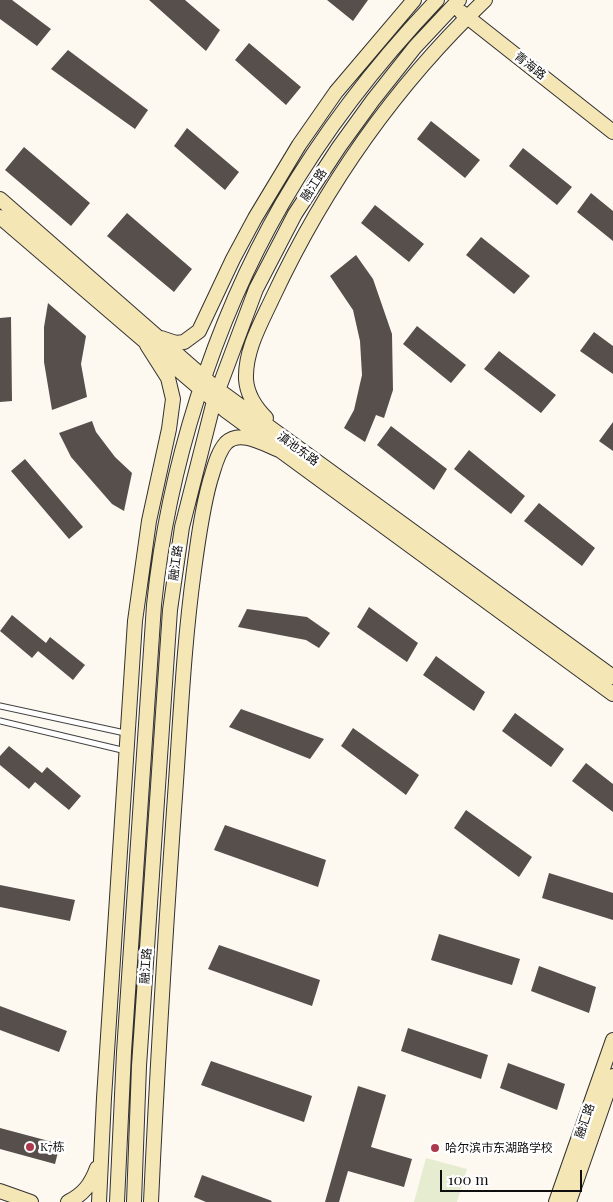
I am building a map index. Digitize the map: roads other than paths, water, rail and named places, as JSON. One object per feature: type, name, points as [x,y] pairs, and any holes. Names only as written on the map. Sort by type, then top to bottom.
[{"type":"street","points":[[99,1202],[135,621],[148,521],[173,400],[168,378],[152,341],[184,342],[192,338],[199,331],[223,280],[267,196],[299,145],[341,86],[414,0]]},
{"type":"street","name":"融江路","points":[[117,1202],[124,1052],[154,605],[160,547],[181,455],[202,385],[226,319],[261,243],[304,167],[370,76],[437,0]]},
{"type":"street","name":"融江路","points":[[134,1202],[139,1066],[170,610],[182,527],[215,395],[256,289],[295,214],[338,147],[373,100],[453,2]]},
{"type":"street","name":"青海路","points":[[453,2],[467,17],[613,132]]},
{"type":"street","points":[[293,445],[257,409],[250,398],[246,372],[254,336],[293,253],[338,177],[392,102],[444,41],[482,2]]},
{"type":"street","name":"滇池东路","points":[[0,199],[152,341],[279,450],[613,694]]},
{"type":"street","name":"滇池东路","points":[[0,217],[152,341]]},
{"type":"street","points":[[223,280],[226,319]]},
{"type":"street","name":"滇池东路","points":[[215,395],[293,445],[613,677]]},
{"type":"street","points":[[163,454],[194,410]]},
{"type":"street","points":[[156,1202],[151,1195],[165,951],[186,640],[199,530],[206,495],[221,449],[227,442],[234,437],[245,437],[279,450]]},
{"type":"street","points":[[203,444],[206,495]]},
{"type":"street","name":"融汇路","points":[[556,1202],[613,1040]]},
{"type":"street","name":"融汇路","points":[[569,1202],[613,1076]]},
{"type":"street","points":[[68,1202],[88,1187],[101,1158]]},
{"type":"street","points":[[0,1191],[31,1202]]},
{"type":"lane","points":[[0,706],[128,734]]},
{"type":"lane","points":[[0,721],[127,751]]},
{"type":"place","name":"K7栋","points":[[30,1147]]},
{"type":"place","name":"哈尔滨市东湖路学校","points":[[435,1148]]}]
